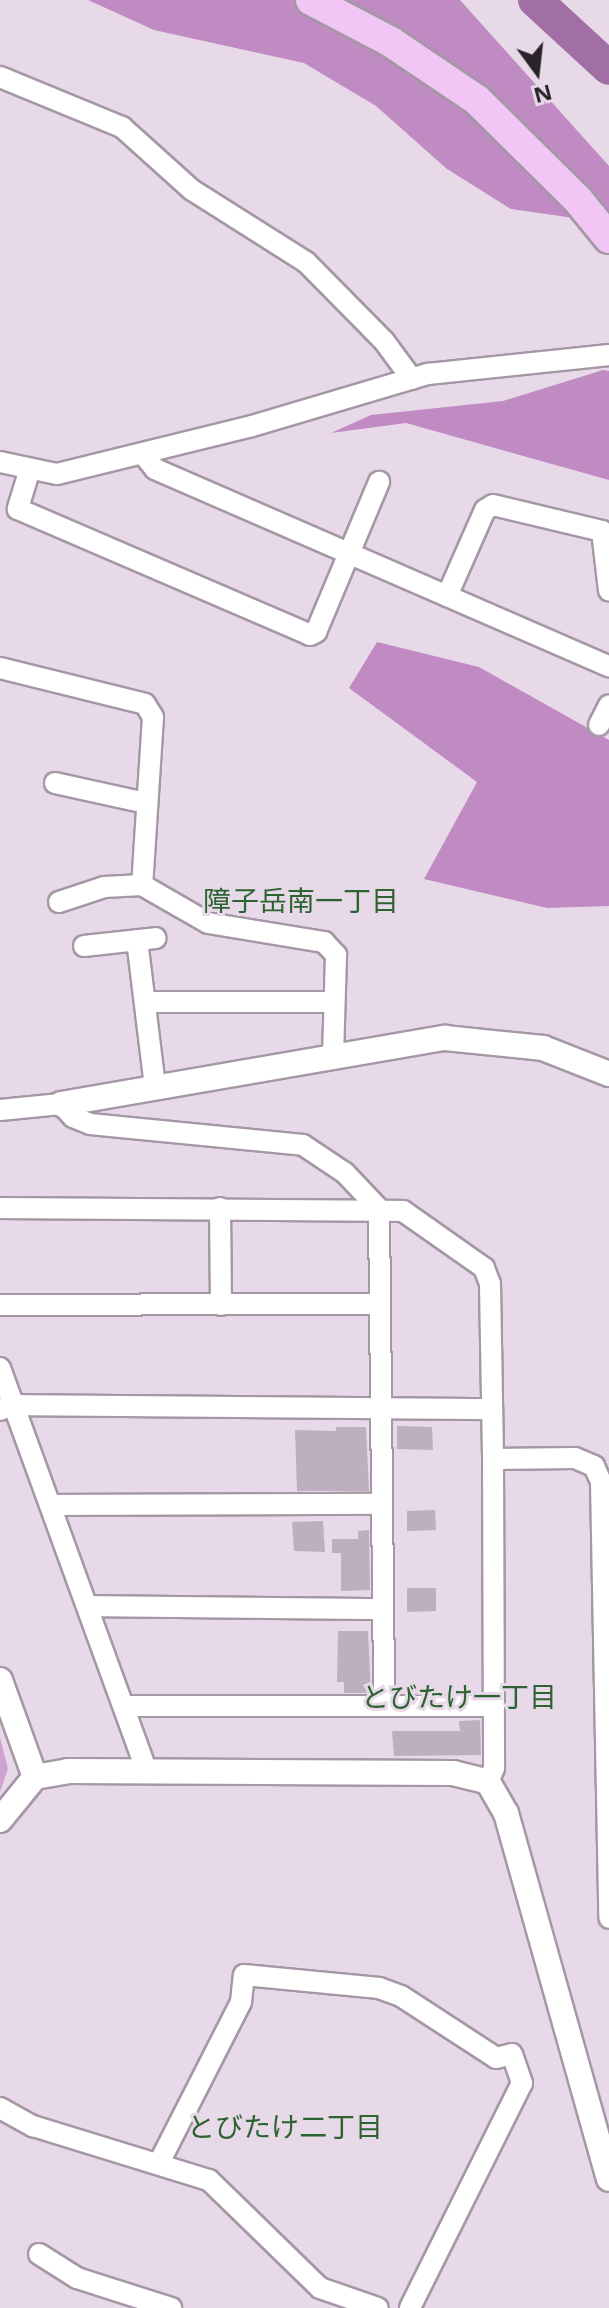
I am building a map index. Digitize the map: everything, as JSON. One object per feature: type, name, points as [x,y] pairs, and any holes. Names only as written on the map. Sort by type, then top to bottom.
[{"type":"main road","points":[[311,0],[391,42],[477,100],[578,200],[609,238]]},
{"type":"street","points":[[0,77],[122,127],[192,190],[306,262],[384,341],[412,379]]},
{"type":"street","points":[[0,462],[29,472],[57,474],[143,454],[412,379],[609,355]]},
{"type":"street","points":[[143,454],[155,469],[609,666]]},
{"type":"street","points":[[29,472],[18,509],[310,635],[316,632],[379,482]]},
{"type":"street","points":[[447,596],[485,510],[493,505],[602,531],[609,591]]},
{"type":"street","points":[[0,668],[145,704],[153,717],[142,885]]},
{"type":"street","points":[[599,725],[609,705]]},
{"type":"street","points":[[55,783],[146,803]]},
{"type":"street","points":[[59,902],[104,887],[142,885],[208,923],[324,942],[336,955],[332,1002],[333,1057]]},
{"type":"street","points":[[84,946],[147,939],[145,1002],[155,1086]]},
{"type":"street","points":[[145,1002],[332,1002]]},
{"type":"street","points":[[0,1110],[61,1104],[414,1042],[479,1037],[543,1048],[609,1074]]},
{"type":"street","points":[[61,1104],[73,1117],[90,1124],[303,1145],[345,1173],[379,1209],[384,1704]]},
{"type":"street","points":[[0,1208],[403,1211],[484,1268],[490,1284],[493,1459],[494,1768],[488,1782]]},
{"type":"street","points":[[220,1208],[221,1305]]},
{"type":"street","points":[[0,1305],[380,1304]]},
{"type":"street","points":[[0,1368],[6,1408],[51,1505],[126,1706],[146,1770]]},
{"type":"street","points":[[6,1408],[492,1409]]},
{"type":"street","points":[[493,1459],[575,1458],[594,1466],[601,1482],[608,1911]]},
{"type":"street","points":[[51,1505],[382,1504]]},
{"type":"street","points":[[89,1606],[383,1609]]},
{"type":"street","points":[[1,1685],[35,1777]]},
{"type":"street","points":[[126,1706],[494,1706]]},
{"type":"street","points":[[0,1820],[35,1777],[146,1770],[453,1773],[488,1782],[506,1813],[609,2179]]},
{"type":"street","points":[[159,2163],[241,2002],[244,1975],[379,1988],[401,1996],[496,2058],[512,2054],[522,2083],[410,2308]]},
{"type":"street","points":[[0,2108],[33,2126],[209,2180],[320,2288],[378,2308]]},
{"type":"street","points":[[39,2254],[115,2300],[171,2308]]},
{"type":"shaded area","points":[[88,0],[460,0],[609,166],[609,223],[511,209],[447,169],[376,106],[304,63],[154,30]]},
{"type":"shaded area","points":[[603,370],[609,371],[609,480],[406,423],[331,433],[371,415],[503,401]]},
{"type":"shaded area","points":[[377,642],[479,667],[609,740],[609,906],[547,908],[424,879],[477,782],[349,688]]},
{"type":"shaded area","points":[[0,1737],[8,1769],[0,1792]]},
{"type":"building","points":[[397,1426],[432,1427],[433,1450],[397,1449]]},
{"type":"building","points":[[336,1427],[366,1427],[369,1491],[297,1491],[295,1430],[336,1431]]},
{"type":"building","points":[[435,1510],[436,1530],[407,1531],[407,1511]]},
{"type":"building","points":[[323,1521],[325,1552],[294,1551],[292,1522]]},
{"type":"building","points":[[369,1530],[370,1590],[341,1591],[341,1553],[332,1553],[332,1539],[358,1539],[358,1531]]},
{"type":"building","points":[[407,1588],[436,1588],[436,1611],[407,1612]]},
{"type":"building","points":[[338,1631],[368,1631],[371,1693],[344,1693],[344,1682],[337,1682]]},
{"type":"building","points":[[480,1720],[481,1755],[394,1756],[392,1731],[460,1731],[459,1721]]},
{"type":"waterway","points":[[535,0],[609,68]]},
{"type":"district","name":"障子岳南一丁目","points":[[301,900]]},
{"type":"district","name":"とびたけ一丁目","points":[[459,1696]]},
{"type":"district","name":"とびたけ二丁目","points":[[285,2126]]}]
